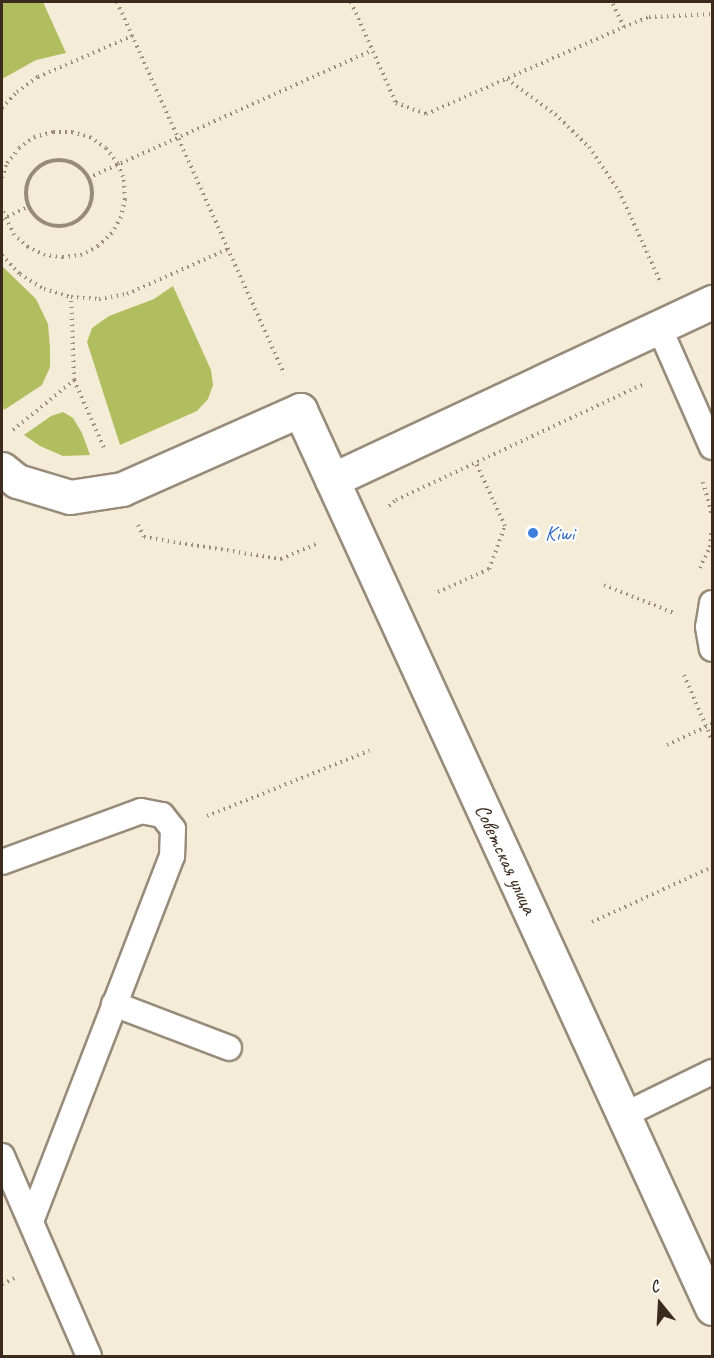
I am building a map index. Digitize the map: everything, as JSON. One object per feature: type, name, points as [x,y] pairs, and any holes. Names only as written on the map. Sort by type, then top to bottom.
[{"type":"street","points":[[332,480],[712,302]]},
{"type":"street","points":[[2,469],[17,481],[70,496],[122,489],[300,410]]},
{"type":"street","name":"Советская улица","points":[[300,410],[712,1308]]},
{"type":"lane","points":[[668,322],[677,367],[712,447]]},
{"type":"lane","points":[[712,603],[708,627],[712,649]]},
{"type":"lane","points":[[2,861],[141,811],[162,814],[172,829],[172,856],[31,1221]]},
{"type":"lane","points":[[114,1004],[229,1048]]},
{"type":"lane","points":[[624,1115],[712,1072]]},
{"type":"lane","points":[[2,1156],[89,1356]]},
{"type":"path","points":[[117,2],[300,410]]},
{"type":"path","points":[[351,2],[396,103],[426,114],[649,17],[712,14]]},
{"type":"path","points":[[612,2],[624,27]]},
{"type":"path","points":[[2,108],[16,92],[38,77],[132,36]]},
{"type":"path","points":[[88,178],[177,136],[373,50]]},
{"type":"path","points":[[506,78],[555,114],[589,147],[619,191],[668,322]]},
{"type":"path","points":[[2,178],[7,163],[19,148],[34,137],[52,132],[72,132],[90,137],[106,148],[118,164],[124,180],[125,199],[121,217],[112,233],[98,246],[82,255],[63,257],[45,255],[28,247],[14,235],[3,218],[2,209]]},
{"type":"path","points":[[57,160],[69,162],[80,168],[88,178],[92,191],[90,204],[84,216],[73,223],[60,226],[47,224],[36,217],[28,207],[26,194],[28,181],[34,171],[44,164],[57,160]]},
{"type":"path","points":[[3,218],[28,207]]},
{"type":"path","points":[[2,255],[20,274],[44,289],[71,297],[99,299],[127,294],[228,249]]},
{"type":"path","points":[[71,297],[74,380],[104,447]]},
{"type":"path","points":[[381,513],[396,501],[677,367]]},
{"type":"path","points":[[22,422],[74,380]]},
{"type":"path","points":[[438,592],[489,569],[505,526],[476,463]]},
{"type":"path","points":[[136,519],[144,537],[281,559],[318,542]]},
{"type":"path","points":[[604,585],[680,615]]},
{"type":"path","points":[[666,745],[712,724]]},
{"type":"path","points":[[172,829],[369,752]]},
{"type":"path","points":[[592,922],[712,867]]},
{"type":"green space","points":[[2,2],[43,2],[66,53],[36,60],[2,79]]},
{"type":"green space","points":[[2,266],[36,299],[48,324],[50,348],[50,367],[42,385],[4,410],[2,404]]},
{"type":"green space","points":[[173,286],[211,370],[213,385],[208,399],[197,411],[120,445],[87,342],[92,328],[109,316],[154,299]]},
{"type":"green space","points":[[63,412],[73,418],[82,433],[90,455],[63,456],[40,446],[24,435],[51,416]]},
{"type":"place","name":"Kiwi","points":[[533,533]]}]
